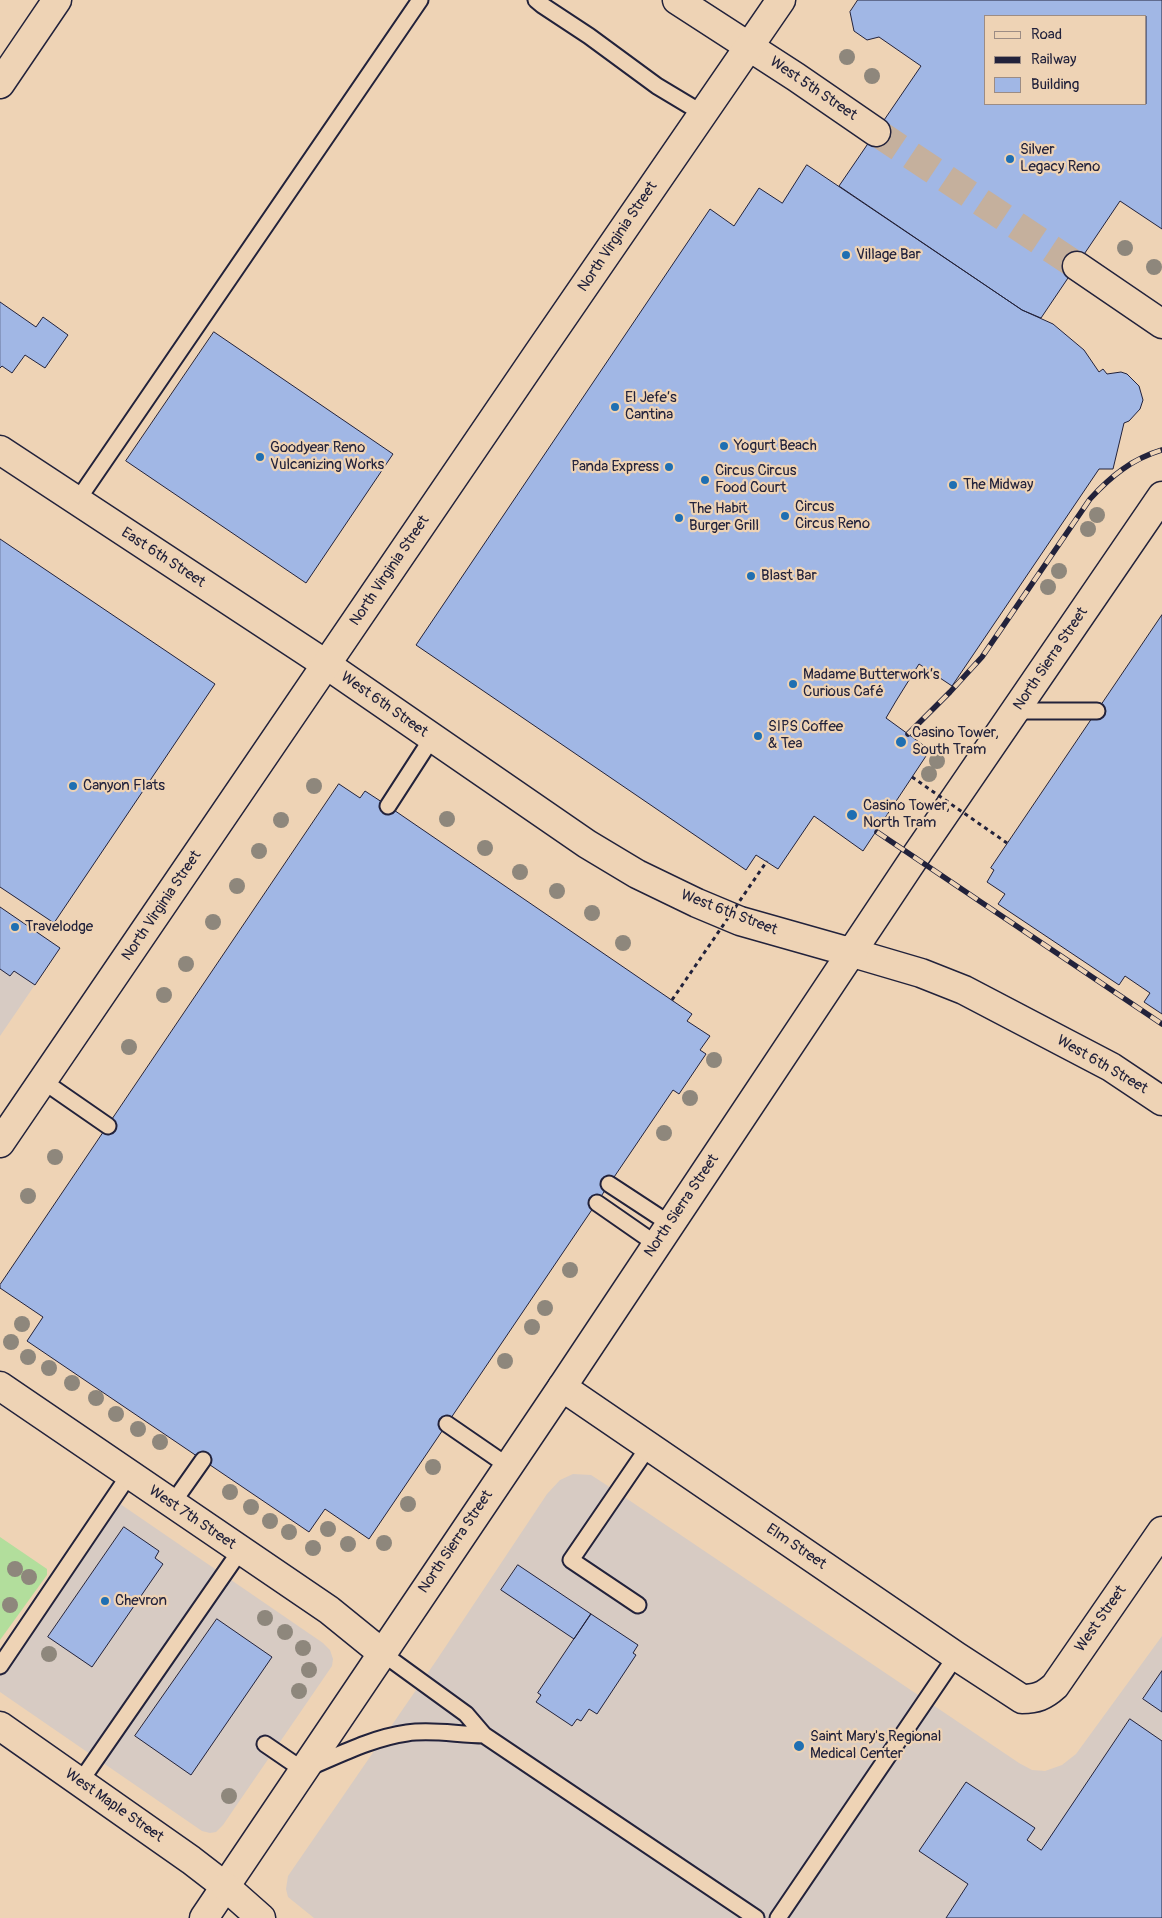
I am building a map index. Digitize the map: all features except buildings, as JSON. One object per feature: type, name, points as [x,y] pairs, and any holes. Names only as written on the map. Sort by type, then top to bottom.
[{"type":"main road","points":[[0,84],[58,0]]},
{"type":"main road","name":"West 5th Street","points":[[677,0],[876,132]]},
{"type":"main road","name":"North Virginia Street","points":[[0,1144],[702,113],[781,0]]},
{"type":"main road","points":[[1077,266],[1162,324]]},
{"type":"main road","name":"East 6th Street","points":[[0,450],[327,665]]},
{"type":"main road","name":"North Sierra Street","points":[[204,1918],[562,1387],[917,854],[1162,496]]},
{"type":"main road","name":"West 6th Street","points":[[327,665],[554,823],[637,874],[740,921],[853,952],[964,990],[1111,1067],[1162,1101]]},
{"type":"main road","name":"West 7th Street","points":[[0,1386],[329,1610],[382,1652]]},
{"type":"main road","name":"Elm Street","points":[[562,1387],[1016,1696],[1022,1699],[1034,1699]]},
{"type":"main road","name":"West Street","points":[[1034,1699],[1046,1695],[1054,1686],[1162,1531]]},
{"type":"main road","name":"West Maple Street","points":[[0,1726],[226,1887],[261,1918]]},
{"type":"lane","points":[[77,501],[420,0]]},
{"type":"lane","points":[[536,0],[657,86],[702,113]]},
{"type":"lane","points":[[1016,711],[1097,711]]},
{"type":"lane","points":[[388,806],[432,738]]},
{"type":"lane","points":[[43,1081],[108,1126]]},
{"type":"lane","points":[[609,1184],[663,1234]]},
{"type":"lane","points":[[597,1203],[663,1234]]},
{"type":"lane","points":[[447,1424],[508,1466]]},
{"type":"lane","points":[[638,1606],[571,1560],[649,1446]]},
{"type":"lane","points":[[172,1504],[203,1460]]},
{"type":"lane","points":[[0,1666],[129,1475]]},
{"type":"lane","points":[[80,1782],[240,1551]]},
{"type":"lane","points":[[382,1652],[466,1714],[484,1735],[756,1918]]},
{"type":"lane","points":[[778,1918],[956,1656]]},
{"type":"lane","points":[[265,1744],[303,1770],[374,1740],[408,1733],[440,1732],[484,1735]]},
{"type":"path","points":[[912,777],[1007,843]]},
{"type":"path","points":[[672,1000],[767,861]]},
{"type":"shaded area","name":"Travelodge","points":[[0,907],[60,948],[0,1036]]},
{"type":"shaded area","name":"Saint Mary's Regional Medical Center","points":[[573,1474],[591,1475],[1032,1770],[1045,1771],[1062,1765],[1076,1754],[1162,1636],[1162,1918],[314,1918],[288,1897],[286,1889],[288,1876],[436,1661],[547,1494],[560,1480]]},
{"type":"shaded area","points":[[113,1499],[323,1643],[330,1650],[333,1659],[332,1666],[223,1825],[216,1832],[202,1831],[0,1692],[0,1666]]},
{"type":"green space","points":[[0,1537],[47,1569],[47,1575],[0,1640]]},
{"type":"tunnel","points":[[876,132],[1077,266]]},
{"type":"railway","points":[[908,734],[982,657],[1090,499],[1123,469],[1141,458],[1162,450]]},
{"type":"railway","points":[[877,832],[1162,1024]]},
{"type":"place","name":"Silver Legacy Reno","points":[[1010,159]]},
{"type":"place","name":"Village Bar","points":[[846,255]]},
{"type":"place","name":"El Jefe’s Cantina","points":[[615,407]]},
{"type":"place","name":"Yogurt Beach","points":[[724,446]]},
{"type":"place","name":"Goodyear Reno Vulcanizing Works","points":[[260,457]]},
{"type":"place","name":"Panda Express","points":[[669,467]]},
{"type":"place","name":"Circus Circus Food Court","points":[[705,480]]},
{"type":"place","name":"The Midway","points":[[953,485]]},
{"type":"place","name":"Circus Circus Reno","points":[[785,516]]},
{"type":"place","name":"The Habit Burger Grill","points":[[679,518]]},
{"type":"place","name":"Blast Bar","points":[[751,576]]},
{"type":"place","name":"Madame Butterwork’s Curious Café","points":[[793,684]]},
{"type":"place","name":"SIPS Coffee & Tea","points":[[758,736]]},
{"type":"place","name":"Casino Tower, South Tram","points":[[901,742]]},
{"type":"place","name":"Canyon Flats","points":[[73,786]]},
{"type":"place","name":"Casino Tower, North Tram","points":[[852,815]]},
{"type":"place","name":"Travelodge","points":[[15,927]]},
{"type":"place","name":"Chevron","points":[[105,1601]]},
{"type":"place","name":"Saint Mary's Regional Medical Center","points":[[799,1746]]}]
